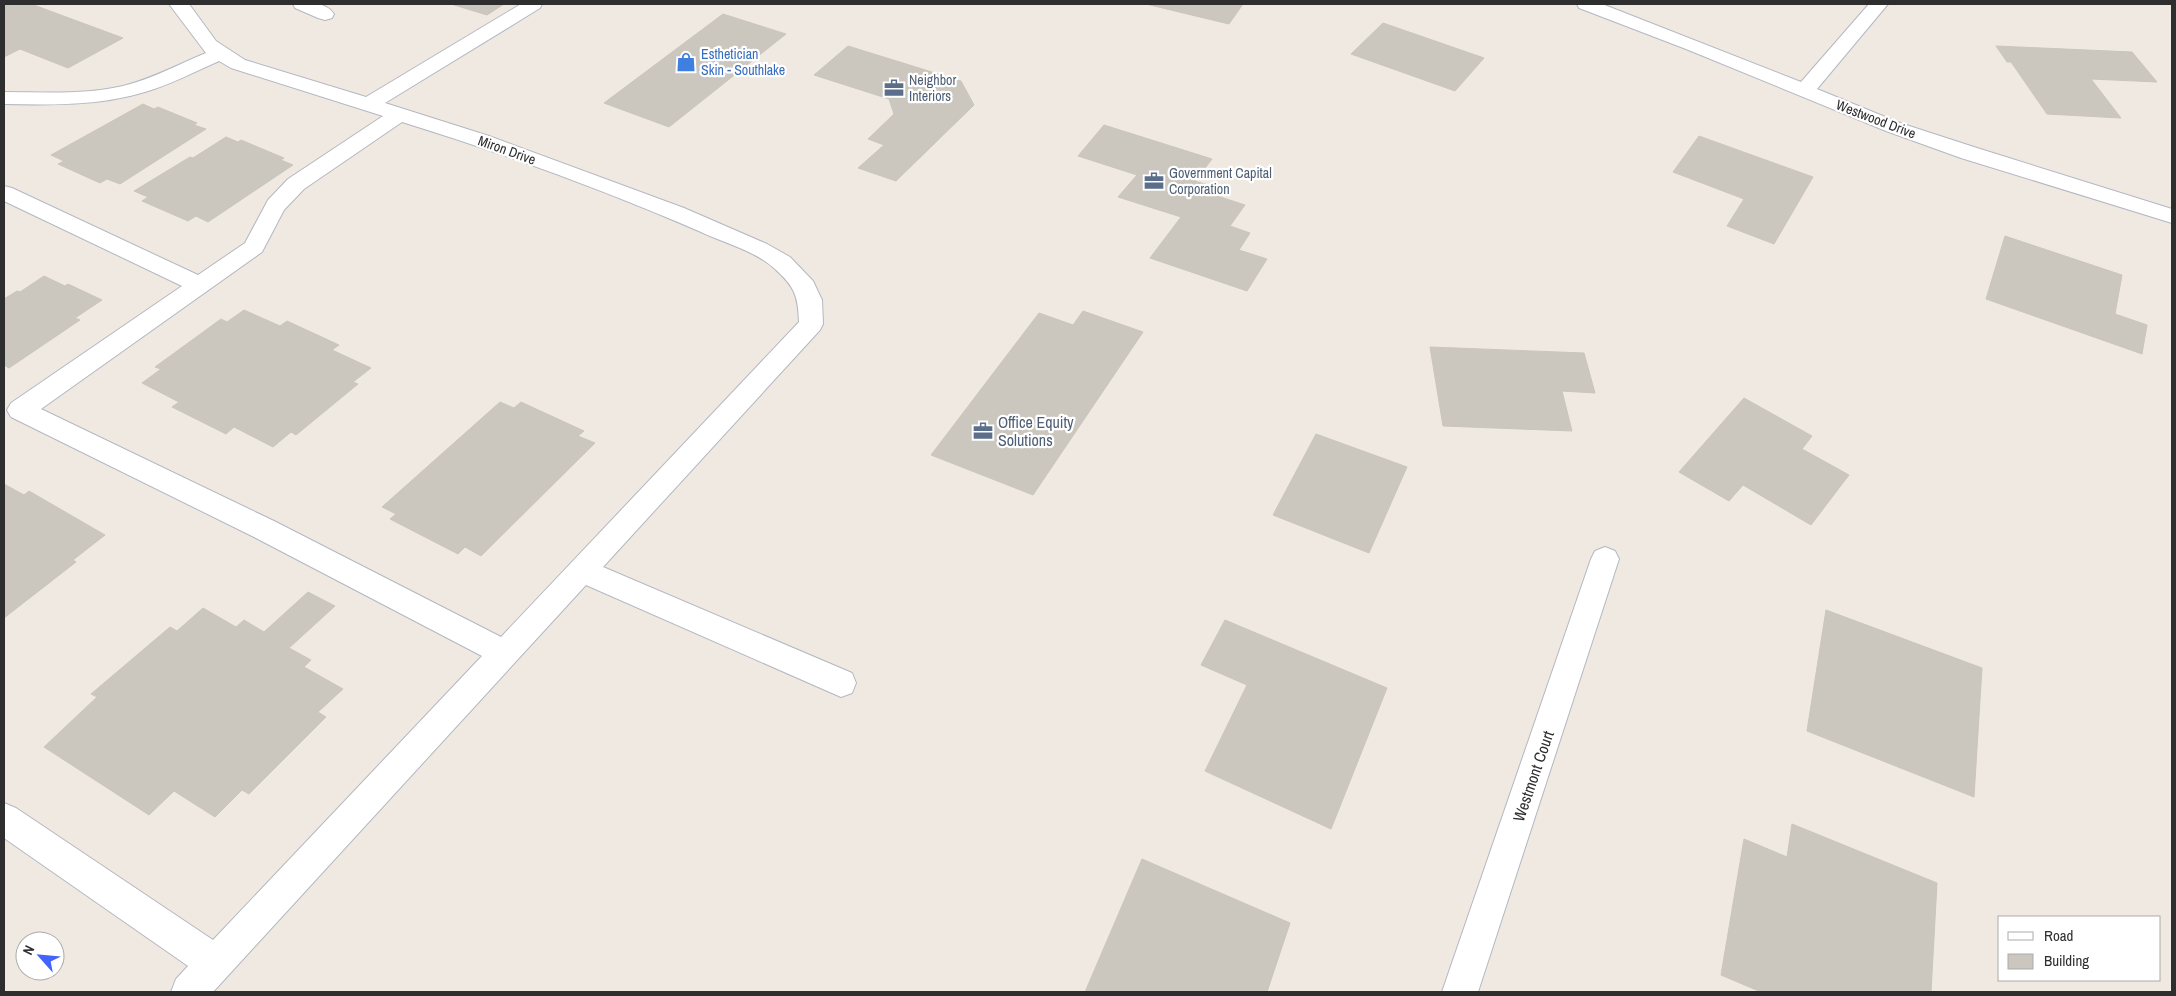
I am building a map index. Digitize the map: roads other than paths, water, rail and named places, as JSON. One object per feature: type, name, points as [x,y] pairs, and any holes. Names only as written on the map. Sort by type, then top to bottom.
[{"type":"street","points":[[302,4],[325,14]]},
{"type":"street","points":[[370,104],[429,66],[533,4]]},
{"type":"street","name":"Westwood Drive","points":[[1586,4],[1927,138],[2172,216]]},
{"type":"street","points":[[1804,91],[1879,4]]},
{"type":"street","name":"Miron Drive","points":[[185,5],[206,42],[220,54],[238,64],[482,140],[676,213],[759,249],[782,262],[801,281],[810,300],[811,324],[582,570]]},
{"type":"street","points":[[4,98],[48,98],[125,92],[149,85],[220,54]]},
{"type":"street","points":[[12,416],[254,247],[272,209],[283,195],[296,184],[400,114]]},
{"type":"street","points":[[4,193],[200,286]]},
{"type":"street","points":[[12,416],[264,529],[504,653]]},
{"type":"street","name":"Westmont Court","points":[[1460,992],[1605,559]]},
{"type":"street","points":[[189,992],[582,570],[841,683]]},
{"type":"street","points":[[4,819],[216,964]]},
{"type":"place","name":"Esthetician Skin - Southlake","points":[[686,62]]},
{"type":"place","name":"Neighbor Interiors","points":[[894,88]]},
{"type":"place","name":"Government Capital Corporation","points":[[1154,181]]},
{"type":"place","name":"Office Equity Solutions","points":[[983,431]]}]
